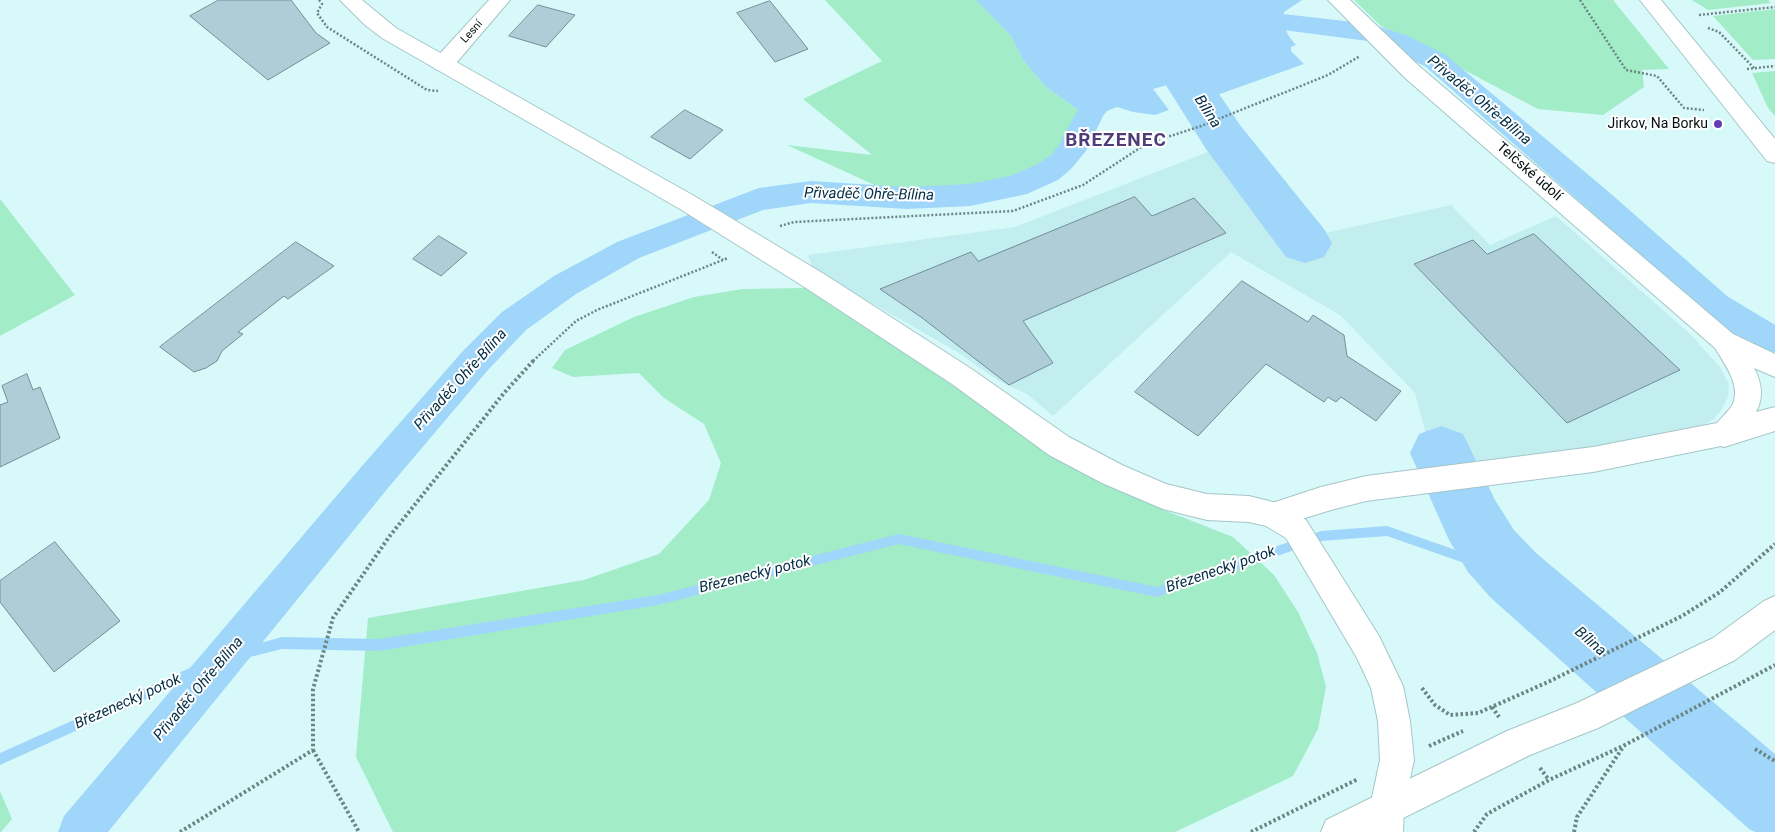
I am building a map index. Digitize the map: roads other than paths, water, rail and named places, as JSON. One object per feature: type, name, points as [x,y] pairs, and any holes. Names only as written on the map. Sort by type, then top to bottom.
[{"type":"street","points":[[350,0],[389,33],[688,203],[815,281],[961,376],[1059,446],[1097,466],[1163,496],[1207,508],[1248,509],[1293,532],[1368,647],[1387,686],[1394,721],[1397,760],[1387,820]]},
{"type":"street","name":"Lesní","points":[[443,64],[500,0]]},
{"type":"street","name":"Telčské údolí","points":[[1338,0],[1392,53],[1724,341]]},
{"type":"street","points":[[1650,0],[1775,155]]},
{"type":"street","points":[[1724,341],[1775,366]]},
{"type":"street","points":[[1724,341],[1740,364],[1748,390],[1745,409],[1724,435]]},
{"type":"street","points":[[1293,532],[1350,492],[1433,479],[1480,475],[1618,456],[1724,435],[1775,419]]},
{"type":"street","points":[[1338,832],[1387,820],[1519,744],[1586,716],[1724,649],[1775,611]]},
{"type":"waterway","name":"Bílina","points":[[1095,0],[1156,34],[1223,137],[1305,243]]},
{"type":"waterway","name":"Přivaděč Ohře-Bílina","points":[[1237,26],[1283,22],[1371,33],[1399,42],[1436,61],[1599,201],[1715,305],[1750,328],[1775,340]]},
{"type":"waterway","name":"Přivaděč Ohře-Bílina","points":[[80,832],[375,477],[475,361],[514,321],[565,285],[628,250],[759,199],[811,192],[907,198],[970,195],[1016,186],[1048,172],[1061,162],[1071,151],[1091,111],[1120,77]]},
{"type":"waterway","name":"Bílina","points":[[1441,453],[1472,520],[1491,551],[1513,575],[1775,803]]},
{"type":"waterway","name":"Březenecký potok","points":[[0,759],[225,658],[282,643],[379,645],[658,600],[899,539],[1157,592],[1321,536],[1387,531],[1513,575]]},
{"type":"place","name":"Jirkov, Na Borku","points":[[1718,124]]},
{"type":"district","name":"BŘEZENEC","points":[[1116,141]]}]
